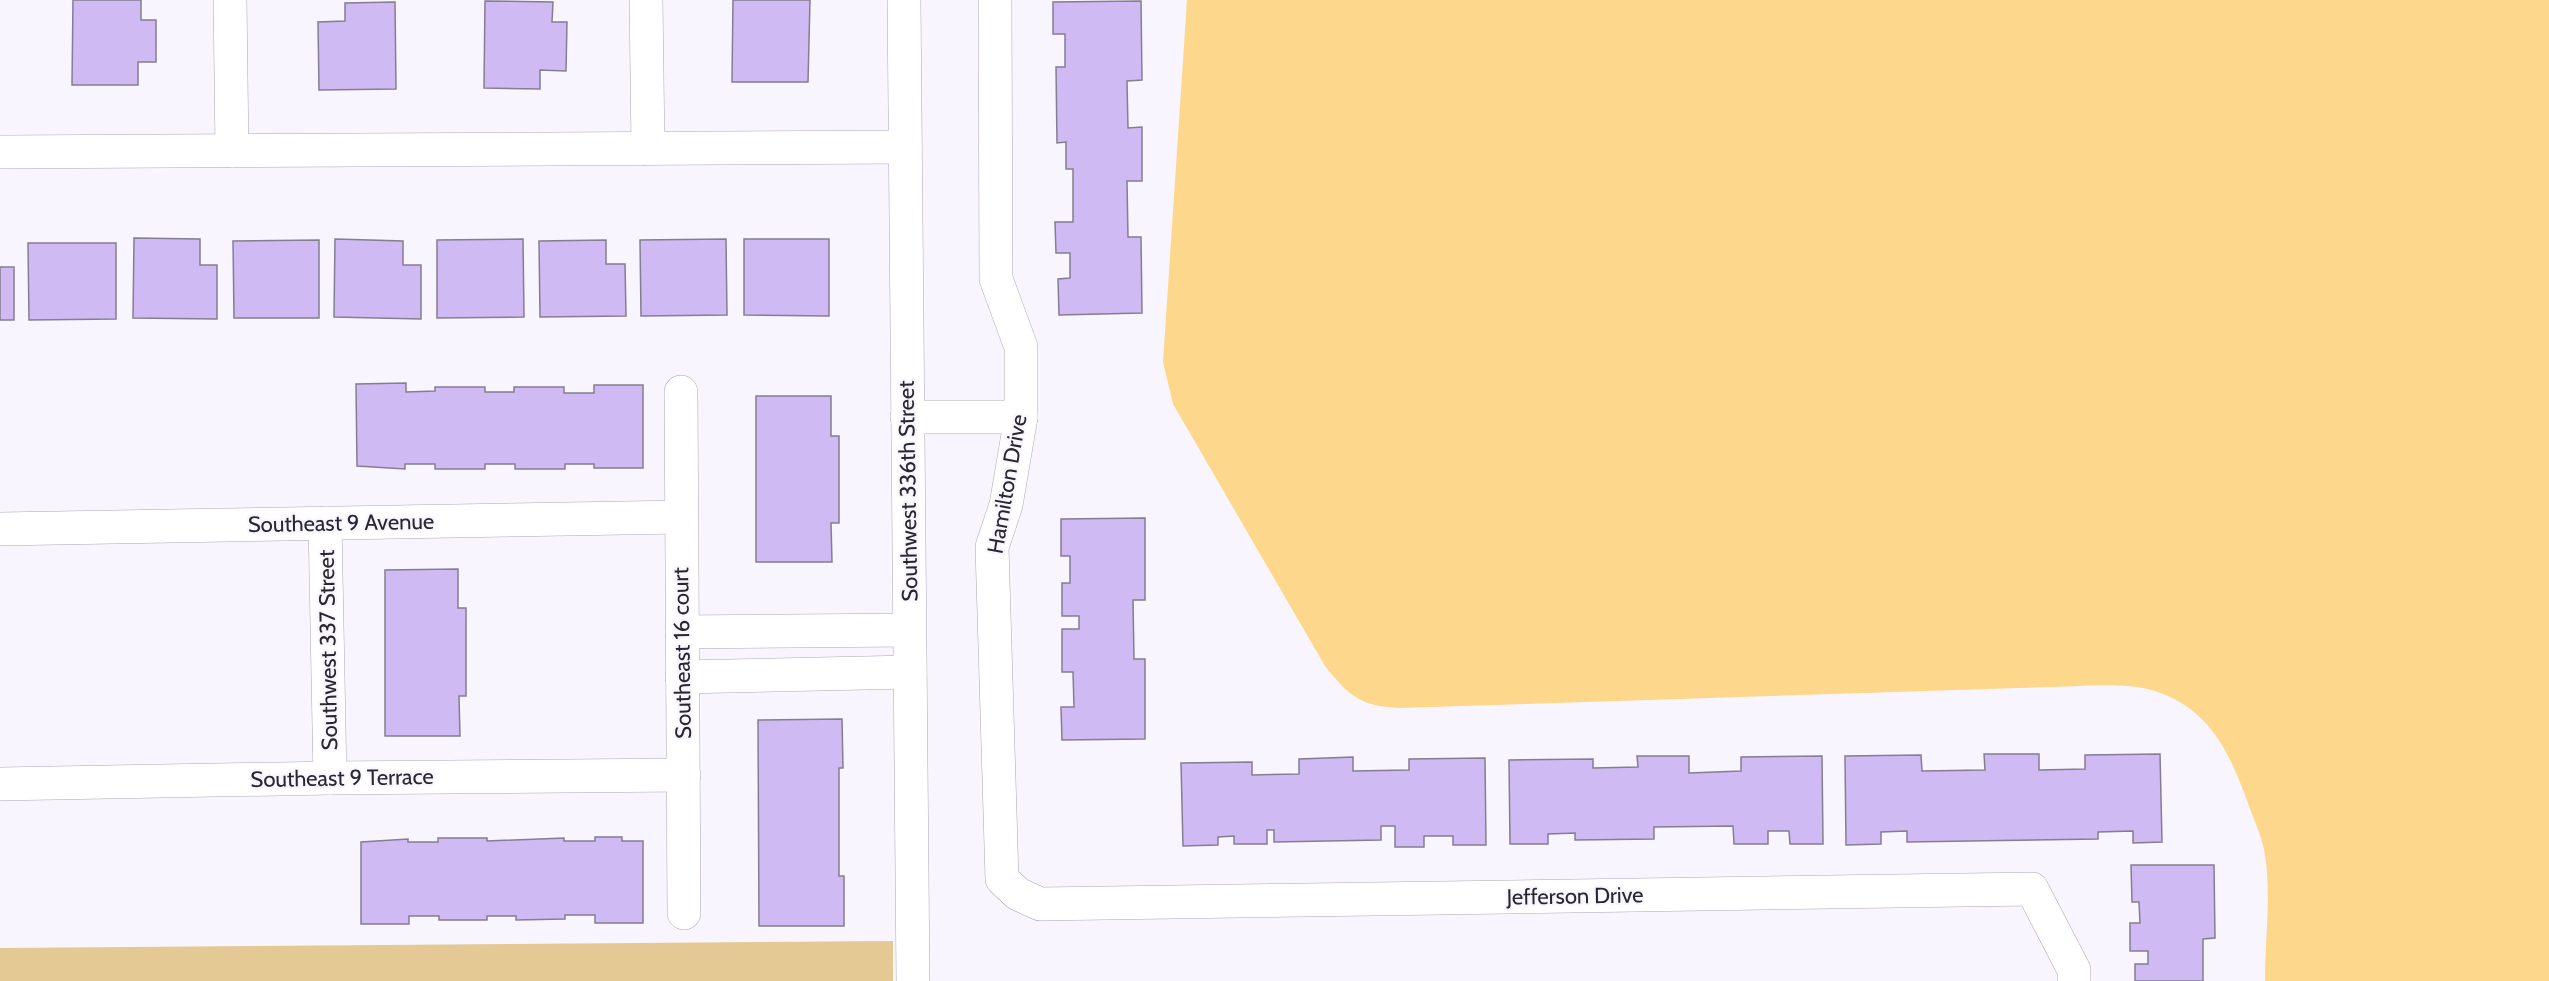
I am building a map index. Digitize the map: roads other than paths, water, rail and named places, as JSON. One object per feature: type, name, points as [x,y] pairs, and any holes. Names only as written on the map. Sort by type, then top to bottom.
[{"type":"street","points":[[230,0],[232,151]]},
{"type":"street","points":[[646,0],[648,149]]},
{"type":"street","name":"Southwest 336th Street","points":[[904,0],[913,981]]},
{"type":"street","name":"Hamilton Drive","points":[[995,0],[996,279],[1021,347],[1021,417],[1006,505],[992,547],[1002,879],[1018,894]]},
{"type":"street","points":[[0,152],[905,147]]},
{"type":"street","name":"Southeast 16 court","points":[[681,393],[684,913]]},
{"type":"street","points":[[907,417],[1021,417]]},
{"type":"street","name":"Southeast 9 Avenue","points":[[0,529],[681,517]]},
{"type":"street","name":"Southwest 337 Street","points":[[325,523],[330,778]]},
{"type":"street","points":[[682,632],[909,630]]},
{"type":"street","points":[[682,677],[910,672]]},
{"type":"street","name":"Southeast 9 Terrace","points":[[0,784],[684,775]]},
{"type":"street","name":"Jefferson Drive","points":[[1018,894],[1040,904],[2032,889],[2074,970],[2074,981]]}]
